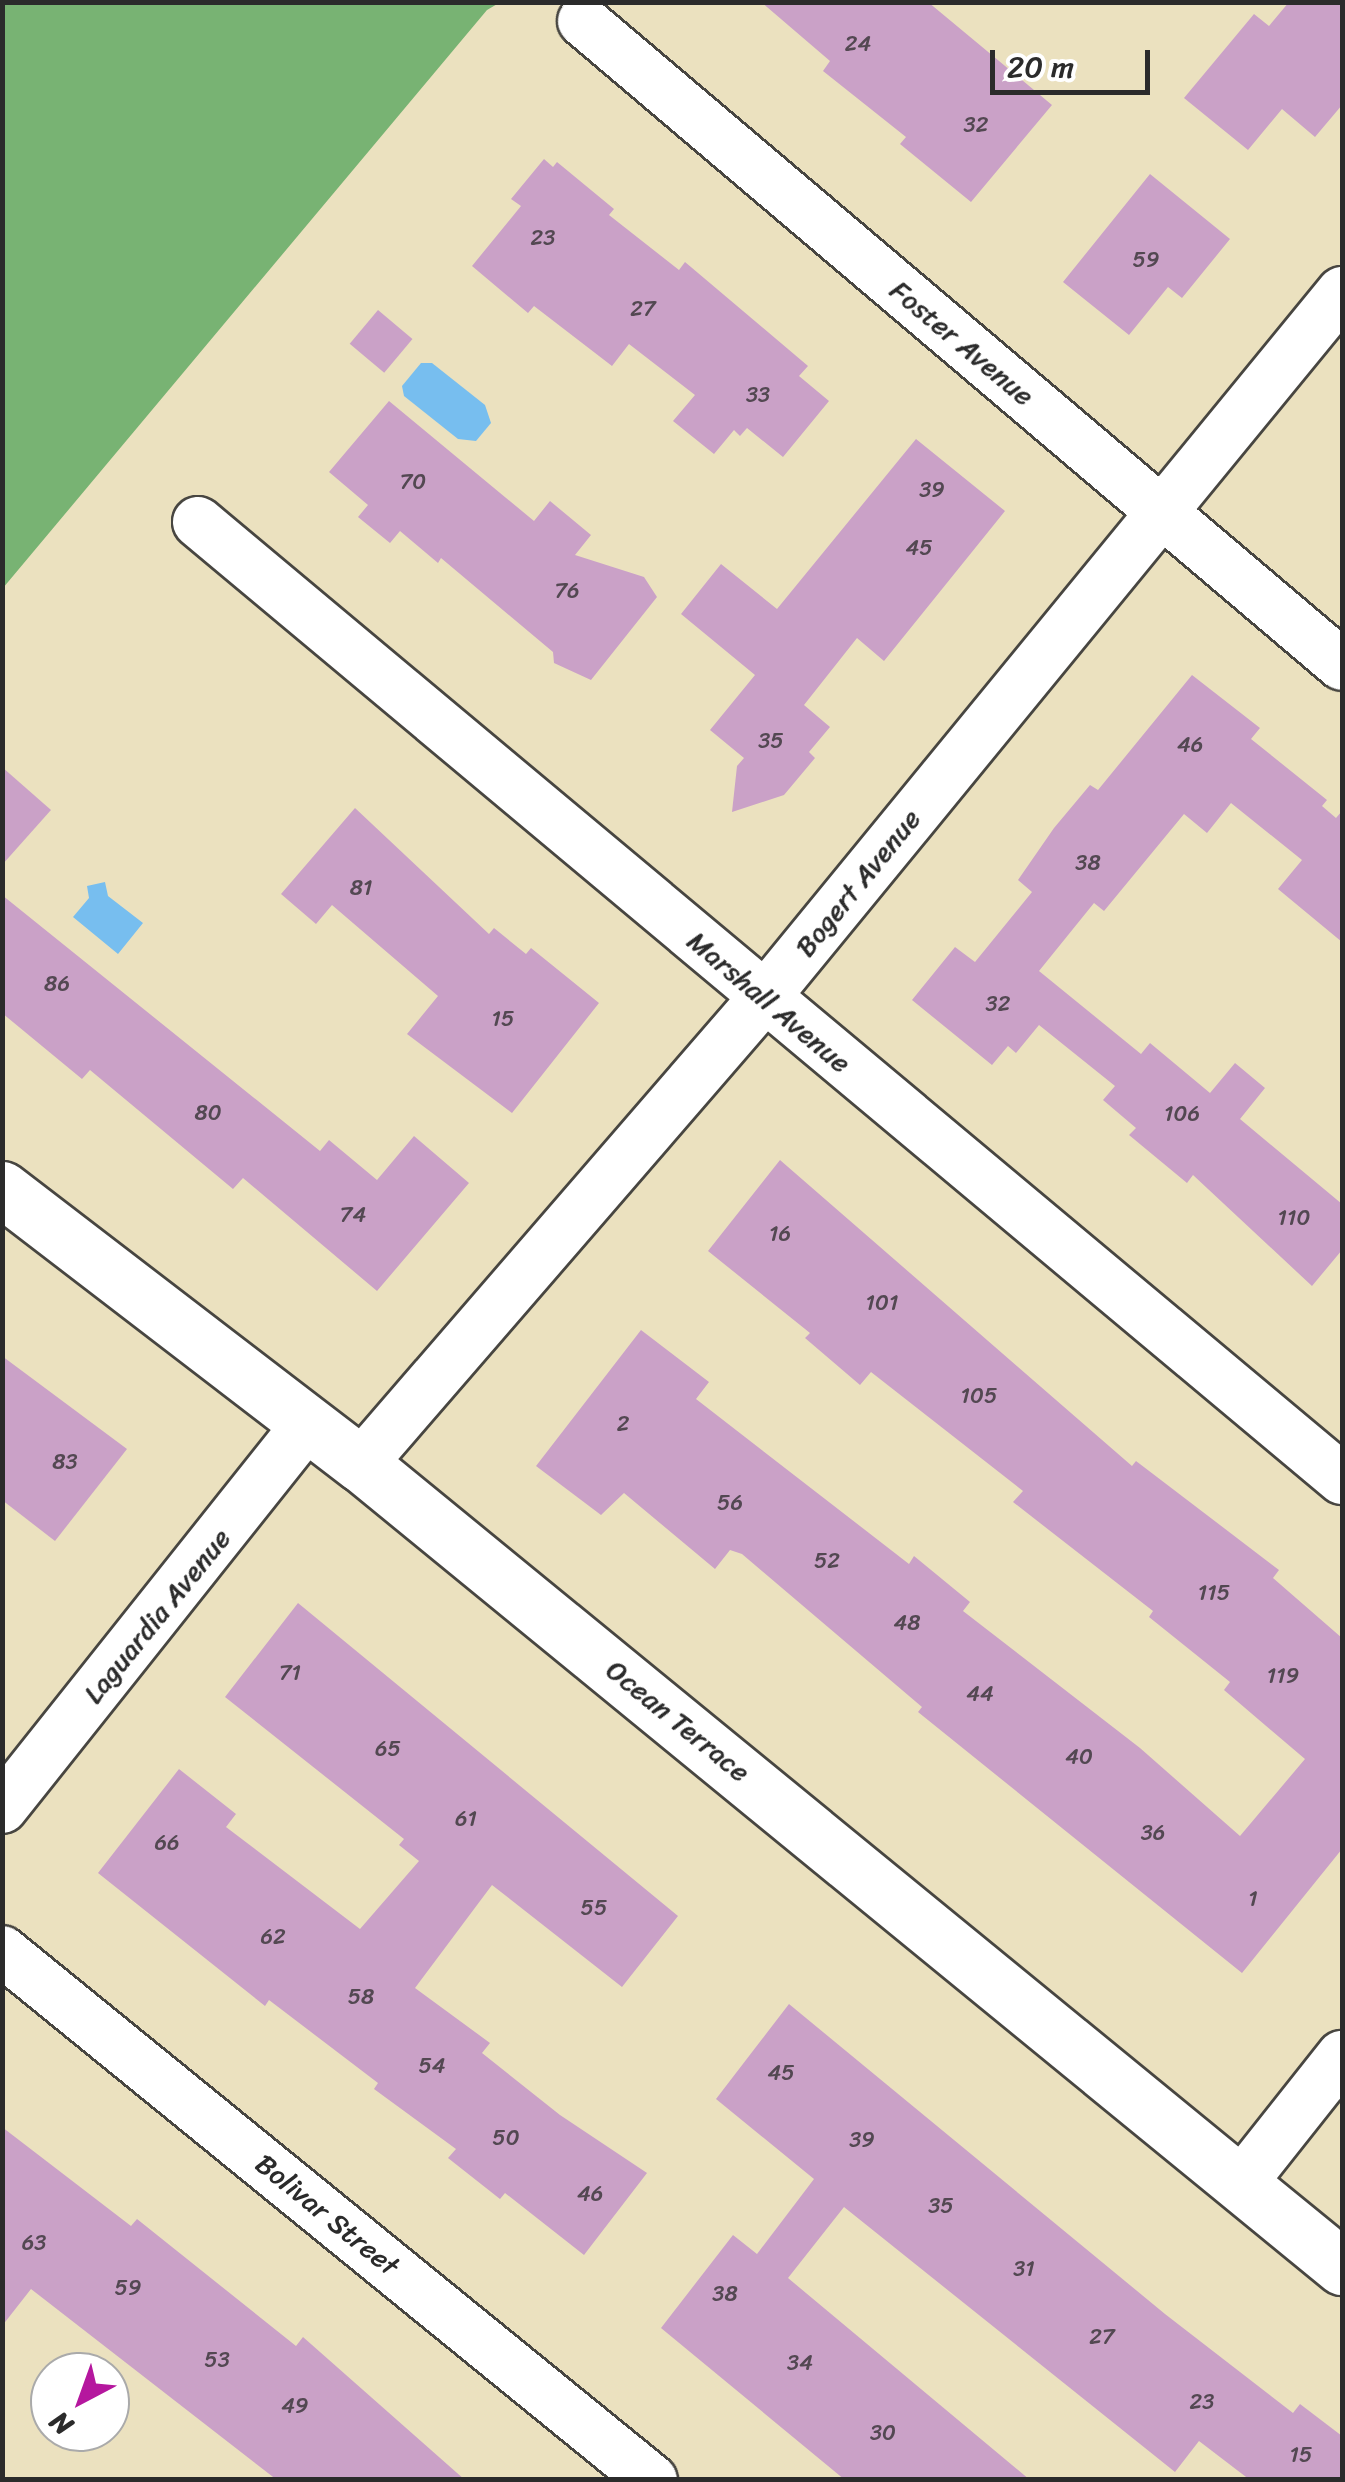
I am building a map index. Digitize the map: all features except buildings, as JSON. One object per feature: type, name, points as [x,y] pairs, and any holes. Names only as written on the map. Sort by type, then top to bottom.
[{"type":"street","name":"Foster Avenue","points":[[583,21],[1342,664]]},
{"type":"street","name":"Bogert Avenue","points":[[362,1464],[763,998],[1342,292]]},
{"type":"street","name":"Marshall Avenue","points":[[198,522],[1342,1479]]},
{"type":"street","name":"Ocean Terrace","points":[[2,1189],[362,1464],[1342,2267]]},
{"type":"street","name":"Laguardia Avenue","points":[[2,1808],[308,1423]]},
{"type":"street","name":"Bolivar Street","points":[[2,1950],[652,2480]]},
{"type":"street","points":[[1242,2182],[1342,2056]]},
{"type":"green space","points":[[3,2],[499,3],[487,10],[3,588]]},
{"type":"water","points":[[421,363],[432,363],[485,405],[491,423],[476,441],[458,439],[404,396],[402,386]]},
{"type":"water","points":[[105,882],[108,896],[143,923],[118,954],[73,917],[89,898],[87,886]]}]
